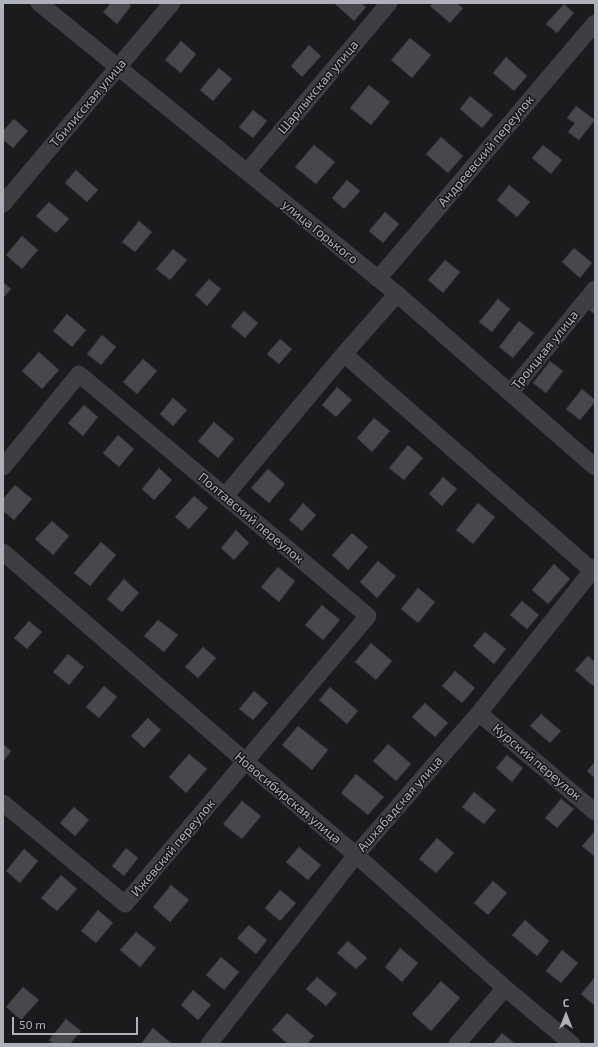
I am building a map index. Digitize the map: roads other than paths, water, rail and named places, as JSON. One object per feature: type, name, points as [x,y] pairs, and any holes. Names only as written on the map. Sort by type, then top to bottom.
[{"type":"street","name":"улица Горького","points":[[39,3],[397,294],[595,467]]},
{"type":"street","name":"Тбилисская улица","points":[[3,204],[172,3]]},
{"type":"street","name":"Шарлыкская улица","points":[[247,172],[389,3]]},
{"type":"street","name":"Андреевский переулок","points":[[378,279],[595,23]]},
{"type":"street","name":"Троицкая улица","points":[[510,393],[595,289]]},
{"type":"street","points":[[226,496],[344,354],[397,294]]},
{"type":"street","points":[[344,354],[594,570]]},
{"type":"street","name":"Полтавский переулок","points":[[3,467],[79,374],[368,616],[245,761]]},
{"type":"street","name":"Новосибирская улица","points":[[3,552],[356,855],[505,988],[572,1044]]},
{"type":"street","name":"Ашхабадская улица","points":[[209,1044],[356,855],[479,713],[594,570]]},
{"type":"street","name":"Курский переулок","points":[[479,713],[595,812]]},
{"type":"street","name":"Ижевский переулок","points":[[3,803],[125,904],[245,761]]},
{"type":"street","points":[[457,1044],[505,988]]}]
